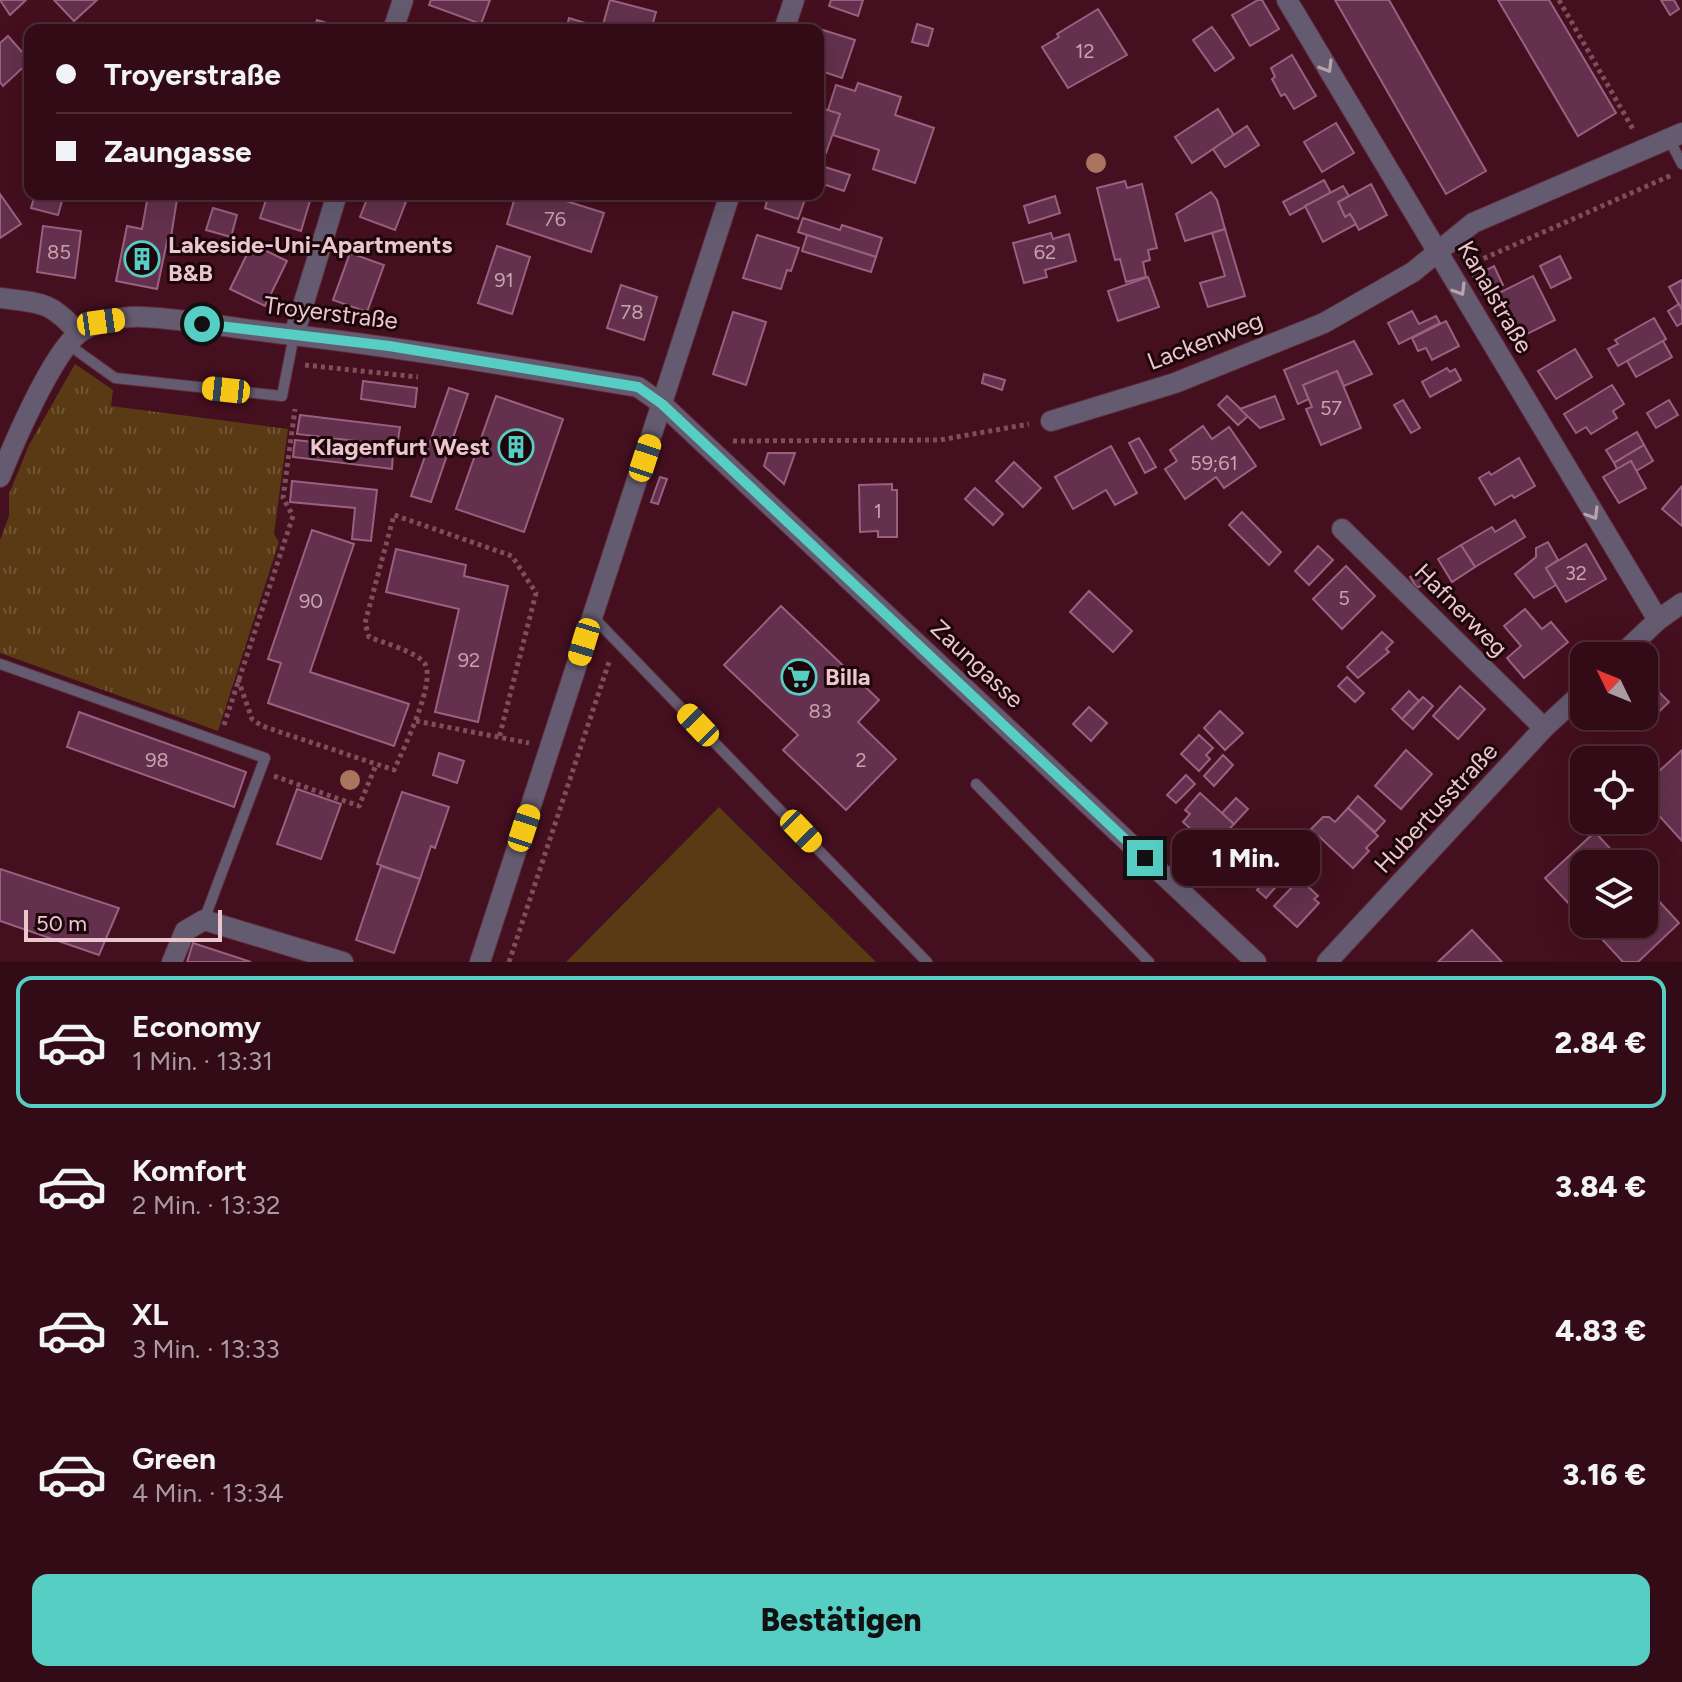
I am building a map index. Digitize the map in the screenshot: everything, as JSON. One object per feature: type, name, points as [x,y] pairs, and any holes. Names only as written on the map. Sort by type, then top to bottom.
[{"type":"street","points":[[395,24],[403,0]]},
{"type":"street","points":[[786,24],[794,0]]},
{"type":"street","name":"Kanalstraße","points":[[1287,0],[1658,620]]},
{"type":"street","name":"Lackenweg","points":[[1051,421],[1175,383],[1324,323],[1413,272],[1473,223],[1676,136]]},
{"type":"street","points":[[294,335],[335,200]]},
{"type":"street","points":[[480,962],[728,200]]},
{"type":"street","points":[[0,298],[45,304],[63,315],[74,339],[21,428],[0,477]]},
{"type":"street","name":"Troyerstraße","points":[[74,339],[101,322],[140,316],[447,355],[638,387],[662,404]]},
{"type":"street","name":"Zaungasse","points":[[662,404],[1256,962]]},
{"type":"street","name":"Hafnerweg","points":[[1342,529],[1544,728]]},
{"type":"street","points":[[1635,642],[1682,603]]},
{"type":"street","name":"Hubertusstraße","points":[[1327,962],[1544,728],[1570,704]]},
{"type":"street","points":[[172,962],[185,931],[204,920],[343,962]]},
{"type":"lane","points":[[1676,136],[1682,164]]},
{"type":"lane","points":[[74,339],[115,378],[282,396],[294,335]]},
{"type":"lane","points":[[592,615],[927,962]]},
{"type":"lane","points":[[0,664],[265,758],[204,920]]},
{"type":"lane","points":[[976,784],[1149,962]]},
{"type":"path","points":[[1559,0],[1645,150]]},
{"type":"path","points":[[1450,273],[1682,171]]},
{"type":"path","points":[[219,742],[293,516],[283,498],[296,403]]},
{"type":"path","points":[[700,441],[940,440],[1051,421]]},
{"type":"path","points":[[238,679],[252,719],[262,726],[394,770],[416,721],[427,677],[425,664],[416,656],[369,637],[365,623],[394,515],[512,556],[536,593],[499,738]]},
{"type":"path","points":[[509,962],[616,641]]},
{"type":"path","points":[[416,721],[551,747]]},
{"type":"path","points":[[261,772],[359,806],[376,765]]},
{"type":"green space","points":[[75,364],[113,390],[111,406],[288,429],[274,534],[279,542],[218,731],[0,653],[0,540],[9,516],[9,494],[29,445]]},
{"type":"green space","points":[[719,807],[876,962],[566,962]]},
{"type":"building","points":[[0,0],[26,0],[10,15]]},
{"type":"building","points":[[54,0],[97,0],[74,21]]},
{"type":"building","points":[[431,0],[490,0],[481,24],[429,5]]},
{"type":"building","points":[[610,0],[656,12],[653,24],[603,24]]},
{"type":"building","points":[[831,0],[863,0],[858,16],[829,6]]},
{"type":"building","points":[[1262,0],[1279,29],[1250,46],[1232,15]]},
{"type":"building","points":[[1335,0],[1389,0],[1486,171],[1446,194]]},
{"type":"building","points":[[1498,0],[1549,0],[1616,113],[1578,136]]},
{"type":"building","points":[[1661,0],[1674,0],[1679,9],[1670,15]]},
{"type":"building","points":[[1098,9],[1127,55],[1068,88],[1042,47]]},
{"type":"building","points":[[569,18],[589,24],[568,24]]},
{"type":"building","points":[[917,24],[933,29],[928,46],[912,42]]},
{"type":"building","points":[[1212,27],[1234,58],[1215,71],[1193,40]]},
{"type":"building","points":[[824,30],[855,40],[842,78],[824,72]]},
{"type":"building","points":[[8,36],[24,54],[24,67],[3,86],[0,82],[0,43]]},
{"type":"building","points":[[1292,55],[1316,96],[1294,109],[1285,94],[1281,96],[1272,79],[1275,77],[1271,68]]},
{"type":"building","points":[[858,83],[901,97],[895,115],[934,128],[915,183],[873,169],[879,150],[833,135],[840,114],[828,110],[836,85],[855,91]]},
{"type":"building","points":[[824,109],[840,114],[824,152]]},
{"type":"building","points":[[1218,109],[1234,135],[1192,163],[1175,137]]},
{"type":"building","points":[[1336,123],[1354,153],[1322,172],[1304,142]]},
{"type":"building","points":[[1247,126],[1259,145],[1225,167],[1213,149]]},
{"type":"building","points":[[825,167],[850,175],[844,191],[824,184]]},
{"type":"building","points":[[1324,180],[1331,193],[1290,215],[1283,202]]},
{"type":"building","points":[[1125,181],[1127,188],[1142,184],[1157,248],[1148,250],[1150,260],[1143,262],[1146,277],[1126,282],[1120,259],[1115,260],[1097,188]]},
{"type":"building","points":[[1371,184],[1387,215],[1359,230],[1350,214],[1345,217],[1338,202]]},
{"type":"building","points":[[1343,186],[1349,196],[1338,202],[1345,217],[1350,214],[1356,224],[1323,242],[1305,206]]},
{"type":"building","points":[[1211,192],[1217,200],[1225,229],[1185,241],[1176,214]]},
{"type":"building","points":[[0,194],[21,224],[0,238]]},
{"type":"building","points":[[1055,196],[1060,213],[1029,223],[1024,206]]},
{"type":"building","points":[[33,200],[62,200],[58,215],[31,208]]},
{"type":"building","name":"Lakeside-Uni-Apartments B&B","points":[[147,200],[177,200],[157,289],[116,281],[127,226],[142,229]]},
{"type":"building","points":[[266,200],[310,200],[301,231],[260,218]]},
{"type":"building","points":[[367,200],[407,200],[395,230],[360,217]]},
{"type":"building","points":[[514,200],[563,200],[604,213],[591,252],[507,224]]},
{"type":"building","points":[[767,200],[805,200],[798,219],[765,208]]},
{"type":"building","points":[[213,208],[237,215],[231,237],[206,230]]},
{"type":"building","points":[[803,218],[840,230],[842,225],[882,238],[876,257],[798,232]]},
{"type":"building","points":[[43,226],[81,231],[75,278],[37,272]]},
{"type":"building","points":[[1225,229],[1245,296],[1208,307],[1200,283],[1225,276],[1212,233]]},
{"type":"building","points":[[1051,233],[1053,239],[1069,234],[1076,261],[1045,270],[1047,277],[1024,283],[1013,243]]},
{"type":"building","points":[[757,235],[799,248],[781,289],[743,278]]},
{"type":"building","points":[[807,235],[876,257],[871,272],[802,251]]},
{"type":"building","points":[[252,244],[287,261],[265,306],[230,289]]},
{"type":"building","points":[[497,246],[530,257],[512,314],[478,303]]},
{"type":"building","points":[[350,253],[384,265],[367,312],[333,300]]},
{"type":"building","points":[[1560,256],[1571,278],[1551,288],[1540,266]]},
{"type":"building","points":[[1494,266],[1503,285],[1482,295],[1473,277]]},
{"type":"building","points":[[1533,276],[1555,320],[1517,339],[1495,295]]},
{"type":"building","points":[[1148,277],[1159,307],[1118,321],[1108,291]]},
{"type":"building","points":[[1682,280],[1682,310],[1669,287]]},
{"type":"building","points":[[621,285],[657,297],[644,340],[607,328]]},
{"type":"building","points":[[1679,304],[1682,323],[1677,326],[1668,311]]},
{"type":"building","points":[[1412,311],[1419,324],[1436,316],[1440,323],[1399,344],[1388,323]]},
{"type":"building","points":[[733,312],[766,322],[746,385],[713,374]]},
{"type":"building","points":[[1654,318],[1666,339],[1618,366],[1608,349],[1618,344],[1615,340]]},
{"type":"building","points":[[1446,321],[1459,346],[1432,360],[1426,348],[1418,351],[1412,338]]},
{"type":"building","points":[[1354,341],[1372,374],[1344,386],[1337,371],[1303,385],[1309,399],[1298,404],[1284,370]]},
{"type":"building","points":[[1663,341],[1672,357],[1636,377],[1627,361]]},
{"type":"building","points":[[1575,349],[1592,377],[1556,399],[1538,371]]},
{"type":"building","points":[[1447,368],[1450,372],[1455,369],[1461,380],[1430,397],[1422,382]]},
{"type":"building","points":[[1337,371],[1361,428],[1321,445],[1306,409],[1312,407],[1303,385]]},
{"type":"building","points":[[984,374],[1005,380],[1002,390],[982,383]]},
{"type":"building","points":[[363,381],[417,388],[415,407],[361,399]]},
{"type":"building","points":[[1612,385],[1624,404],[1613,411],[1617,418],[1591,434],[1586,427],[1576,433],[1564,414]]},
{"type":"building","points":[[449,388],[468,394],[431,502],[411,496]]},
{"type":"building","name":"Klagenfurt West","points":[[496,396],[563,419],[524,532],[456,509]]},
{"type":"building","points":[[1227,396],[1248,416],[1238,425],[1218,405]]},
{"type":"building","points":[[1275,396],[1284,419],[1260,428],[1240,409]]},
{"type":"building","points":[[1403,400],[1420,428],[1411,433],[1394,405]]},
{"type":"building","points":[[1669,400],[1678,415],[1656,428],[1647,413]]},
{"type":"building","points":[[300,415],[400,427],[397,446],[297,434]]},
{"type":"building","points":[[1203,426],[1212,439],[1229,427],[1256,466],[1224,488],[1216,477],[1185,499],[1165,469],[1177,461],[1170,450]]},
{"type":"building","points":[[1637,432],[1644,445],[1614,463],[1606,450]]},
{"type":"building","points":[[1139,438],[1156,467],[1145,473],[1129,443]]},
{"type":"building","points":[[295,440],[393,451],[392,469],[293,457]]},
{"type":"building","points":[[1644,445],[1653,461],[1636,471],[1631,461],[1617,469],[1614,463]]},
{"type":"building","points":[[1111,446],[1137,493],[1115,505],[1106,490],[1073,509],[1055,477]]},
{"type":"building","points":[[768,453],[795,453],[784,484],[764,466]]},
{"type":"building","points":[[1519,458],[1535,486],[1495,505],[1479,478],[1489,472],[1491,475]]},
{"type":"building","points":[[1631,461],[1646,488],[1619,503],[1603,477]]},
{"type":"building","points":[[1014,462],[1041,488],[1023,507],[996,481]]},
{"type":"building","points":[[660,477],[667,479],[658,504],[651,502]]},
{"type":"building","points":[[292,481],[377,490],[371,541],[352,539],[355,508],[290,502]]},
{"type":"building","points":[[892,484],[892,490],[897,490],[897,537],[878,537],[878,531],[860,532],[859,485]]},
{"type":"building","points":[[1682,486],[1682,526],[1662,509]]},
{"type":"building","points":[[975,488],[1003,514],[993,525],[965,499]]},
{"type":"building","points":[[1242,512],[1281,552],[1269,565],[1229,525]]},
{"type":"building","points":[[1515,520],[1525,537],[1475,567],[1461,545],[1492,527],[1495,532]]},
{"type":"building","points":[[312,530],[354,544],[310,672],[409,704],[394,746],[268,703],[281,663],[268,659]]},
{"type":"building","points":[[1548,542],[1558,560],[1546,568],[1556,585],[1534,598],[1515,574],[1536,557],[1536,548]]},
{"type":"building","points":[[1586,544],[1606,579],[1566,602],[1546,568]]},
{"type":"building","points":[[1461,545],[1475,567],[1452,582],[1438,559]]},
{"type":"building","points":[[1318,546],[1333,560],[1309,585],[1295,571]]},
{"type":"building","points":[[396,549],[466,565],[464,576],[508,586],[478,722],[435,712],[459,609],[386,592]]},
{"type":"building","points":[[1346,566],[1375,596],[1342,629],[1313,599]]},
{"type":"building","points":[[1426,568],[1433,579],[1417,588],[1410,577]]},
{"type":"building","points":[[1089,591],[1132,631],[1113,652],[1070,612]]},
{"type":"building","points":[[781,606],[879,700],[858,722],[896,759],[846,810],[783,750],[798,735],[724,665]]},
{"type":"building","points":[[1525,609],[1542,629],[1551,622],[1568,642],[1524,678],[1507,658],[1521,646],[1504,626]]},
{"type":"building","points":[[1382,632],[1393,642],[1386,649],[1389,652],[1358,678],[1347,667]]},
{"type":"building","points":[[1347,677],[1364,693],[1355,702],[1338,686]]},
{"type":"building","points":[[1460,686],[1485,709],[1458,739],[1433,716]]},
{"type":"building","points":[[1409,691],[1419,701],[1402,719],[1392,709]]},
{"type":"building","points":[[1658,691],[1669,702],[1658,713]]},
{"type":"building","points":[[1423,697],[1433,706],[1413,729],[1402,719]]},
{"type":"building","points":[[1089,707],[1107,723],[1091,741],[1073,724]]},
{"type":"building","points":[[1220,711],[1243,733],[1225,750],[1204,728]]},
{"type":"building","points":[[79,712],[246,772],[234,807],[67,747]]},
{"type":"building","points":[[1199,735],[1213,748],[1206,755],[1210,759],[1199,771],[1181,754]]},
{"type":"building","points":[[1406,750],[1432,774],[1401,809],[1375,786]]},
{"type":"building","points":[[1682,750],[1682,841],[1658,814],[1658,772]]},
{"type":"building","points":[[439,753],[464,761],[457,783],[433,775]]},
{"type":"building","points":[[1223,755],[1233,765],[1214,786],[1204,776]]},
{"type":"building","points":[[1186,775],[1195,784],[1176,803],[1167,795]]},
{"type":"building","points":[[297,789],[341,804],[321,859],[277,844]]},
{"type":"building","points":[[402,792],[449,807],[420,879],[377,864]]},
{"type":"building","points":[[1200,793],[1234,824],[1212,848],[1183,822],[1190,814],[1185,810]]},
{"type":"building","points":[[1358,796],[1385,821],[1375,832],[1348,808]]},
{"type":"building","points":[[1236,798],[1248,809],[1234,824],[1222,813]]},
{"type":"building","points":[[1348,808],[1378,836],[1353,868],[1311,829],[1323,817],[1335,822]]},
{"type":"building","points":[[1597,834],[1611,850],[1575,850]]},
{"type":"building","points":[[1570,855],[1570,905],[1545,878]]},
{"type":"building","points":[[381,866],[420,879],[394,953],[356,940]]},
{"type":"building","points":[[1278,866],[1287,874],[1266,898],[1257,890]]},
{"type":"building","points":[[0,869],[119,908],[99,955],[0,921]]},
{"type":"building","points":[[1300,879],[1318,896],[1314,899],[1319,903],[1297,927],[1274,906]]},
{"type":"building","points":[[1658,900],[1679,923],[1638,962],[1623,962],[1601,938],[1658,938]]},
{"type":"building","points":[[1472,930],[1502,962],[1438,962]]},
{"type":"building","points":[[193,943],[251,962],[187,962]]},
{"type":"place","name":"Lakeside-Uni-Apartments B&B","points":[[142,259]]},
{"type":"place","name":"Klagenfurt West","points":[[516,447]]},
{"type":"place","name":"Billa","points":[[799,677]]},
{"type":"route","points":[[202,324],[389,346],[638,387],[662,404],[1145,858]]}]
